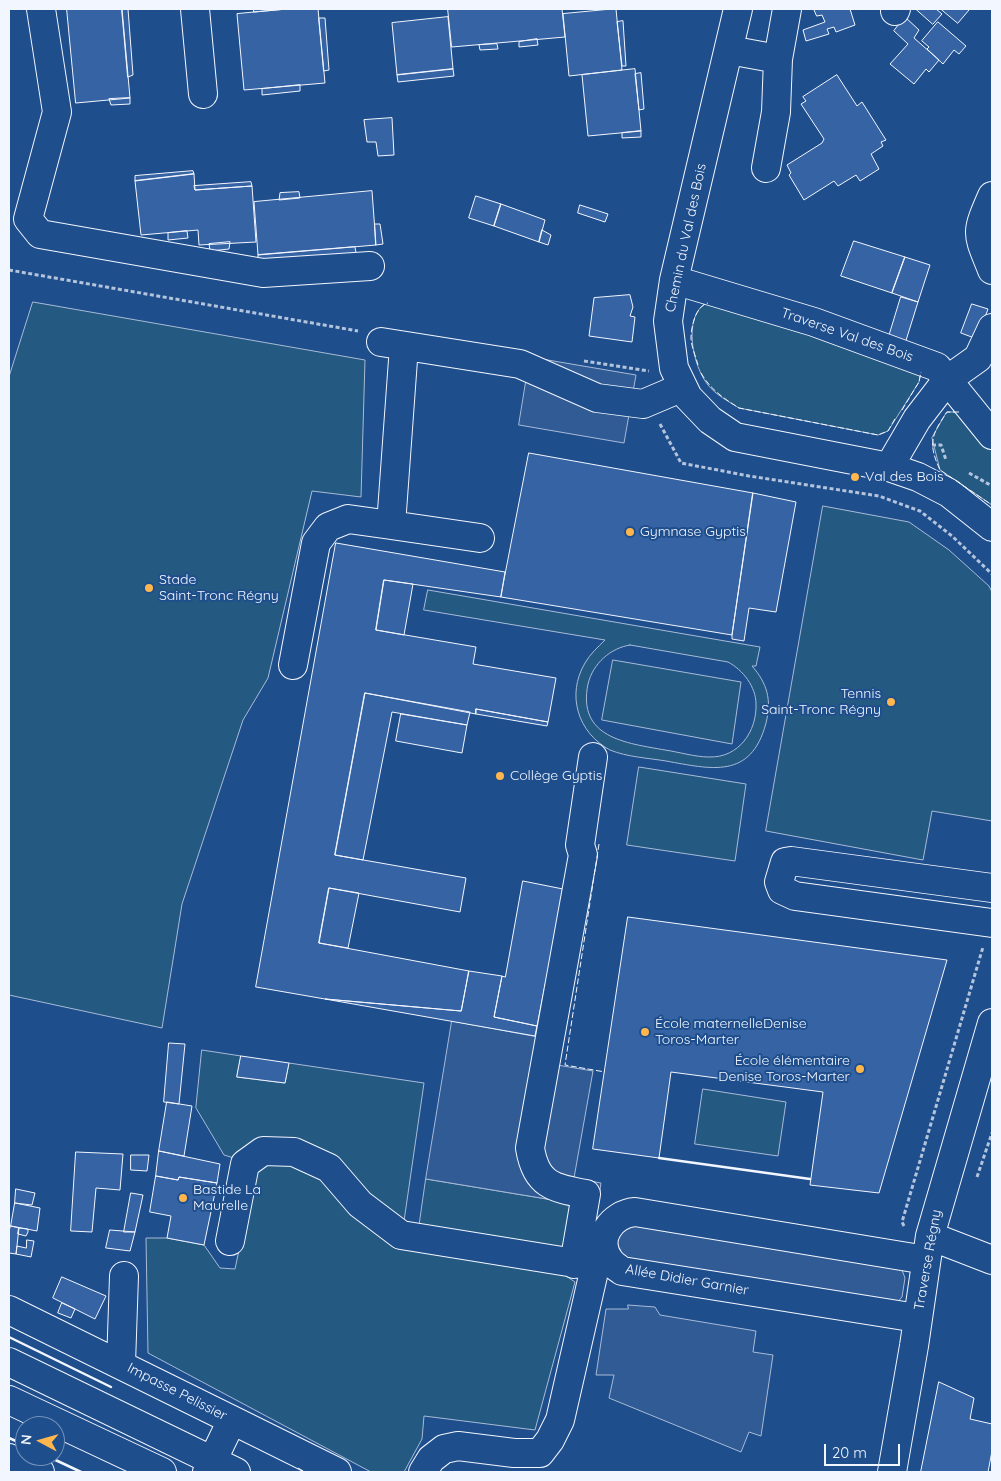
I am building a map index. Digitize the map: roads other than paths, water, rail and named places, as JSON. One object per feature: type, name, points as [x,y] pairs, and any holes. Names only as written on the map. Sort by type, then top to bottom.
[{"type":"street","points":[[41,9],[57,112],[28,219],[40,234],[263,273],[370,266]]},
{"type":"street","points":[[195,9],[203,94]]},
{"type":"street","points":[[766,168],[776,112],[779,52],[786,9]]},
{"type":"street","points":[[733,31],[779,52]]},
{"type":"street","name":"Chemin du Val des Bois","points":[[733,31],[674,280],[668,321],[674,368],[683,388],[688,397],[710,420],[735,437],[890,467],[918,477],[949,493],[992,527]]},
{"type":"street","points":[[992,196],[979,227],[980,239],[992,270]]},
{"type":"street","name":"Traverse Val des Bois","points":[[674,280],[814,322],[937,367],[992,435]]},
{"type":"street","points":[[890,467],[917,419],[947,380],[978,358],[992,328]]},
{"type":"street","points":[[391,525],[382,340],[520,364],[597,398],[643,404],[683,388]]},
{"type":"street","points":[[293,665],[316,543],[328,526],[348,519],[480,538]]},
{"type":"street","points":[[423,1472],[431,1458],[444,1449],[458,1446],[514,1453],[540,1452],[550,1440],[560,1420],[584,1265],[586,1194],[554,1188],[542,1177],[532,1163],[530,1148],[583,855],[580,845],[594,758]]},
{"type":"street","points":[[992,888],[791,861],[785,862],[779,882],[782,890],[795,896],[992,924]]},
{"type":"street","name":"Traverse Régny","points":[[892,1472],[928,1248],[991,1035]]},
{"type":"street","points":[[230,1242],[245,1164],[264,1151],[294,1152],[329,1168],[360,1204],[402,1236],[622,1271]]},
{"type":"street","name":"Allée Didier Garnier","points":[[918,1318],[622,1271],[610,1261],[604,1239],[607,1228],[614,1219],[624,1213],[635,1212],[928,1248],[992,1260]]},
{"type":"street","name":"Impasse Pelissier","points":[[124,1276],[121,1364],[232,1420],[214,1470]]},
{"type":"street","points":[[9,1310],[121,1364]]},
{"type":"street","points":[[9,1362],[214,1470]]},
{"type":"street","points":[[9,1374],[214,1470]]},
{"type":"street","points":[[9,1400],[162,1472]]},
{"type":"street","points":[[232,1420],[337,1472]]},
{"type":"street","points":[[65,1441],[132,1472]]},
{"type":"street","points":[[9,1458],[40,1472]]},
{"type":"place","name":"Val des Bois","points":[[855,477]]},
{"type":"place","name":"Gymnase Gyptis","points":[[630,532]]},
{"type":"place","name":"Stade Saint-Tronc Régny","points":[[149,588]]},
{"type":"place","name":"Tennis Saint-Tronc Régny","points":[[891,702]]},
{"type":"place","name":"Collège Gyptis","points":[[500,776]]},
{"type":"place","name":"École maternelleDenise Toros-Marter","points":[[645,1032]]},
{"type":"place","name":"École élémentaire Denise Toros-Marter","points":[[860,1069]]},
{"type":"place","name":"Bastide La Maurelle","points":[[183,1198]]}]
